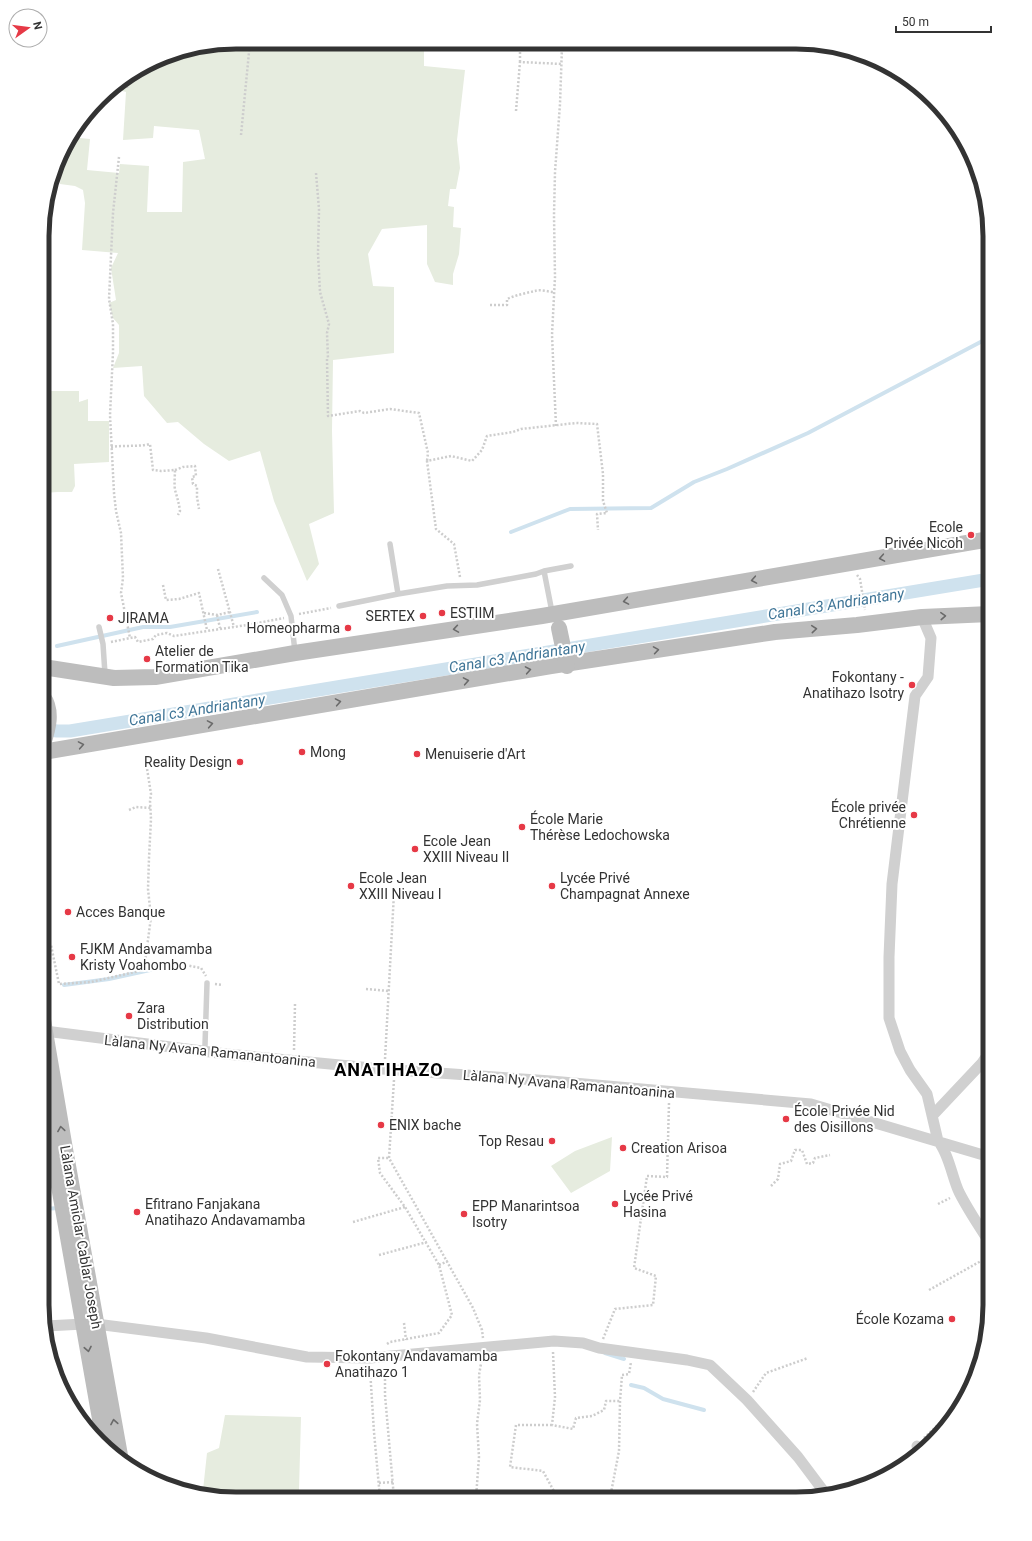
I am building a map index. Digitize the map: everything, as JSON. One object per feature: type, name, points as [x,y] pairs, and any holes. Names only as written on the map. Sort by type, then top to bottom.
[{"type":"main road","points":[[49,664],[114,678],[155,677],[542,616],[983,540]]},
{"type":"main road","points":[[49,751],[551,666],[775,632],[857,625],[922,617],[983,614]]},
{"type":"main road","points":[[542,616],[559,628],[567,666],[566,670],[551,666]]},
{"type":"main road","name":"Làlana Amiclar Cablar Joseph","points":[[49,1051],[90,1324],[105,1438]]},
{"type":"main road","name":"Làlana Amiclar Cablar Joseph","points":[[49,1124],[90,1324],[119,1450]]},
{"type":"street","points":[[922,617],[930,638],[928,677],[915,696],[893,876],[889,957],[889,1018],[900,1051],[910,1070],[927,1094],[933,1114],[938,1141],[942,1146],[953,1178],[960,1193],[983,1231]]},
{"type":"street","name":"Làlana Ny Avana Ramanantoanina","points":[[49,1031],[226,1054],[374,1068],[551,1081],[810,1104],[938,1141],[983,1156]]},
{"type":"street","points":[[933,1114],[983,1062]]},
{"type":"street","points":[[50,1326],[90,1324],[206,1338],[307,1357],[370,1358],[553,1342],[583,1343],[599,1348],[632,1354],[686,1360],[710,1365],[747,1400],[798,1457],[823,1490]]},
{"type":"lane","points":[[390,544],[398,594]]},
{"type":"lane","points":[[339,606],[447,586],[484,584],[571,566]]},
{"type":"lane","points":[[542,616],[552,612],[544,571]]},
{"type":"lane","points":[[264,578],[282,595],[291,616],[296,654]]},
{"type":"lane","points":[[100,627],[105,674]]},
{"type":"lane","points":[[205,1045],[207,984]]},
{"type":"path","points":[[241,135],[249,49]]},
{"type":"path","points":[[516,112],[520,49]]},
{"type":"path","points":[[556,426],[552,335],[554,292],[555,172],[562,49]]},
{"type":"path","points":[[520,62],[562,64]]},
{"type":"path","points":[[127,84],[127,88]]},
{"type":"path","points":[[119,157],[113,213],[109,299],[113,324],[110,415],[116,512],[121,533],[123,578],[121,593],[130,638]]},
{"type":"path","points":[[316,173],[319,209],[318,253],[320,292],[329,324],[327,333],[328,416],[360,411],[364,413],[390,409],[419,413],[428,453],[427,461],[436,529],[454,544],[462,586]]},
{"type":"path","points":[[490,305],[507,305],[507,299],[535,290],[554,292]]},
{"type":"path","points":[[427,461],[451,456],[472,461],[482,450],[487,436],[513,432],[521,429],[576,423],[597,424],[604,474],[603,501],[607,514],[597,514],[598,530]]},
{"type":"path","points":[[111,447],[128,445],[141,446],[150,444],[153,470],[175,470],[183,467],[195,466],[196,476],[192,477],[193,484],[197,486],[199,509]]},
{"type":"path","points":[[175,470],[175,487],[179,500],[180,511],[178,515]]},
{"type":"path","points":[[218,569],[234,627]]},
{"type":"path","points":[[163,585],[166,600],[179,599],[199,593],[207,630]]},
{"type":"path","points":[[861,585],[866,612]]},
{"type":"path","points":[[103,644],[135,637],[138,642],[153,639],[156,635],[167,633],[174,636],[234,627],[339,606]]},
{"type":"path","points":[[204,614],[230,612]]},
{"type":"path","points":[[217,614],[220,628]]},
{"type":"path","points":[[144,970],[150,917],[148,889],[151,839],[150,824],[152,819],[150,808],[152,794],[146,762]]},
{"type":"path","points":[[129,810],[136,807],[150,808]]},
{"type":"path","points":[[385,1060],[394,893]]},
{"type":"path","points":[[49,943],[51,945],[59,984],[91,982],[174,964],[201,968],[206,974],[207,984]]},
{"type":"path","points":[[366,989],[389,991]]},
{"type":"path","points":[[294,1053],[295,1004]]},
{"type":"path","points":[[394,1080],[389,1158],[448,1261],[473,1308],[482,1330],[484,1347],[479,1375],[480,1400],[477,1424],[479,1457],[476,1492]]},
{"type":"path","points":[[599,1348],[615,1309],[653,1304],[656,1276],[634,1268],[647,1176],[667,1177],[670,1100]]},
{"type":"path","points":[[771,1186],[778,1179],[780,1164],[792,1161],[795,1150],[802,1150],[807,1164],[813,1163],[815,1158],[830,1155]]},
{"type":"path","points":[[380,1492],[374,1432],[370,1358],[390,1342],[439,1333],[452,1315],[439,1265],[406,1207],[380,1173],[378,1158],[389,1158]]},
{"type":"path","points":[[353,1222],[406,1207]]},
{"type":"path","points":[[379,1255],[427,1242]]},
{"type":"path","points":[[929,1290],[983,1260]]},
{"type":"path","points":[[439,1265],[448,1261]]},
{"type":"path","points":[[404,1323],[406,1340]]},
{"type":"path","points":[[552,1425],[555,1397],[553,1342]]},
{"type":"path","points":[[611,1492],[619,1451],[622,1375],[629,1374],[632,1354]]},
{"type":"path","points":[[384,1357],[385,1395],[394,1492]]},
{"type":"path","points":[[747,1400],[766,1372],[808,1358]]},
{"type":"path","points":[[554,1492],[543,1471],[510,1467],[516,1425],[552,1425],[573,1429],[576,1418],[592,1416],[604,1410],[606,1400],[620,1401]]},
{"type":"path","points":[[379,1483],[393,1482]]},
{"type":"shaded area","points":[[224,49],[424,49],[424,66],[465,70],[457,140],[460,168],[456,189],[450,189],[448,206],[454,207],[453,227],[461,228],[459,254],[453,274],[453,285],[435,282],[427,264],[427,225],[382,229],[368,254],[373,286],[394,287],[394,353],[333,360],[332,431],[334,513],[309,524],[319,564],[307,581],[274,501],[260,451],[229,461],[204,444],[178,422],[167,423],[144,396],[142,366],[113,368],[119,353],[119,325],[113,318],[109,303],[116,300],[111,268],[118,253],[82,250],[85,203],[83,190],[75,186],[60,184],[63,164],[77,138],[90,139],[87,170],[119,173],[120,164],[149,166],[147,212],[182,212],[183,162],[205,159],[199,130],[154,126],[153,138],[123,140],[126,92],[119,90],[132,80],[164,63],[187,55]]},
{"type":"shaded area","points":[[49,391],[79,391],[79,402],[88,399],[88,421],[109,421],[109,462],[74,464],[75,486],[72,492],[49,493]]},
{"type":"shaded area","points":[[612,1137],[610,1171],[571,1193],[551,1166],[575,1151]]},
{"type":"shaded area","points":[[225,1415],[301,1417],[299,1490],[211,1490],[203,1489],[207,1453],[219,1448]]},
{"type":"waterway","points":[[511,532],[570,509],[651,508],[694,482],[808,433],[983,341]]},
{"type":"waterway","name":"Canal c3 Andriantany","points":[[49,730],[70,731],[983,580]]},
{"type":"waterway","points":[[57,646],[143,627],[170,627],[257,612]]},
{"type":"waterway","points":[[64,985],[109,979],[150,970]]},
{"type":"waterway","points":[[49,1209],[60,1208]]},
{"type":"waterway","points":[[605,1353],[624,1359]]},
{"type":"waterway","points":[[414,1359],[445,1356]]},
{"type":"waterway","points":[[631,1385],[644,1388],[663,1399],[704,1410]]},
{"type":"place","name":"Ecole Privée Nicoh","points":[[971,535]]},
{"type":"place","name":"ESTIIM","points":[[442,613]]},
{"type":"place","name":"SERTEX","points":[[423,616]]},
{"type":"place","name":"JIRAMA","points":[[110,618]]},
{"type":"place","name":"Homeopharma","points":[[348,628]]},
{"type":"place","name":"Atelier de Formation Tika","points":[[147,659]]},
{"type":"place","name":"Fokontany - Anatihazo Isotry","points":[[912,685]]},
{"type":"place","name":"Mong","points":[[302,752]]},
{"type":"place","name":"Menuiserie d'Art","points":[[417,754]]},
{"type":"place","name":"Reality Design","points":[[240,762]]},
{"type":"place","name":"École privée Chrétienne","points":[[914,815]]},
{"type":"place","name":"École Marie Thérèse Ledochowska","points":[[522,827]]},
{"type":"place","name":"Ecole Jean XXIII Niveau II","points":[[415,849]]},
{"type":"place","name":"Ecole Jean XXIII Niveau I","points":[[351,886]]},
{"type":"place","name":"Lycée Privé Champagnat Annexe","points":[[552,886]]},
{"type":"place","name":"Acces Banque","points":[[68,912]]},
{"type":"place","name":"FJKM Andavamamba Kristy Voahombo","points":[[72,957]]},
{"type":"place","name":"Zara Distribution","points":[[129,1016]]},
{"type":"place","name":"École Privée Nid des Oisillons","points":[[786,1119]]},
{"type":"place","name":"ENIX bache","points":[[381,1125]]},
{"type":"place","name":"Top Resau","points":[[552,1141]]},
{"type":"place","name":"Creation Arisoa","points":[[623,1148]]},
{"type":"place","name":"Lycée Privé Hasina","points":[[615,1204]]},
{"type":"place","name":"Efitrano Fanjakana Anatihazo Andavamamba","points":[[137,1212]]},
{"type":"place","name":"EPP Manarintsoa Isotry","points":[[464,1214]]},
{"type":"place","name":"École Kozama","points":[[952,1319]]},
{"type":"place","name":"Fokontany Andavamamba Anatihazo 1","points":[[327,1364]]},
{"type":"district","name":"ANATIHAZO","points":[[389,1069]]}]
